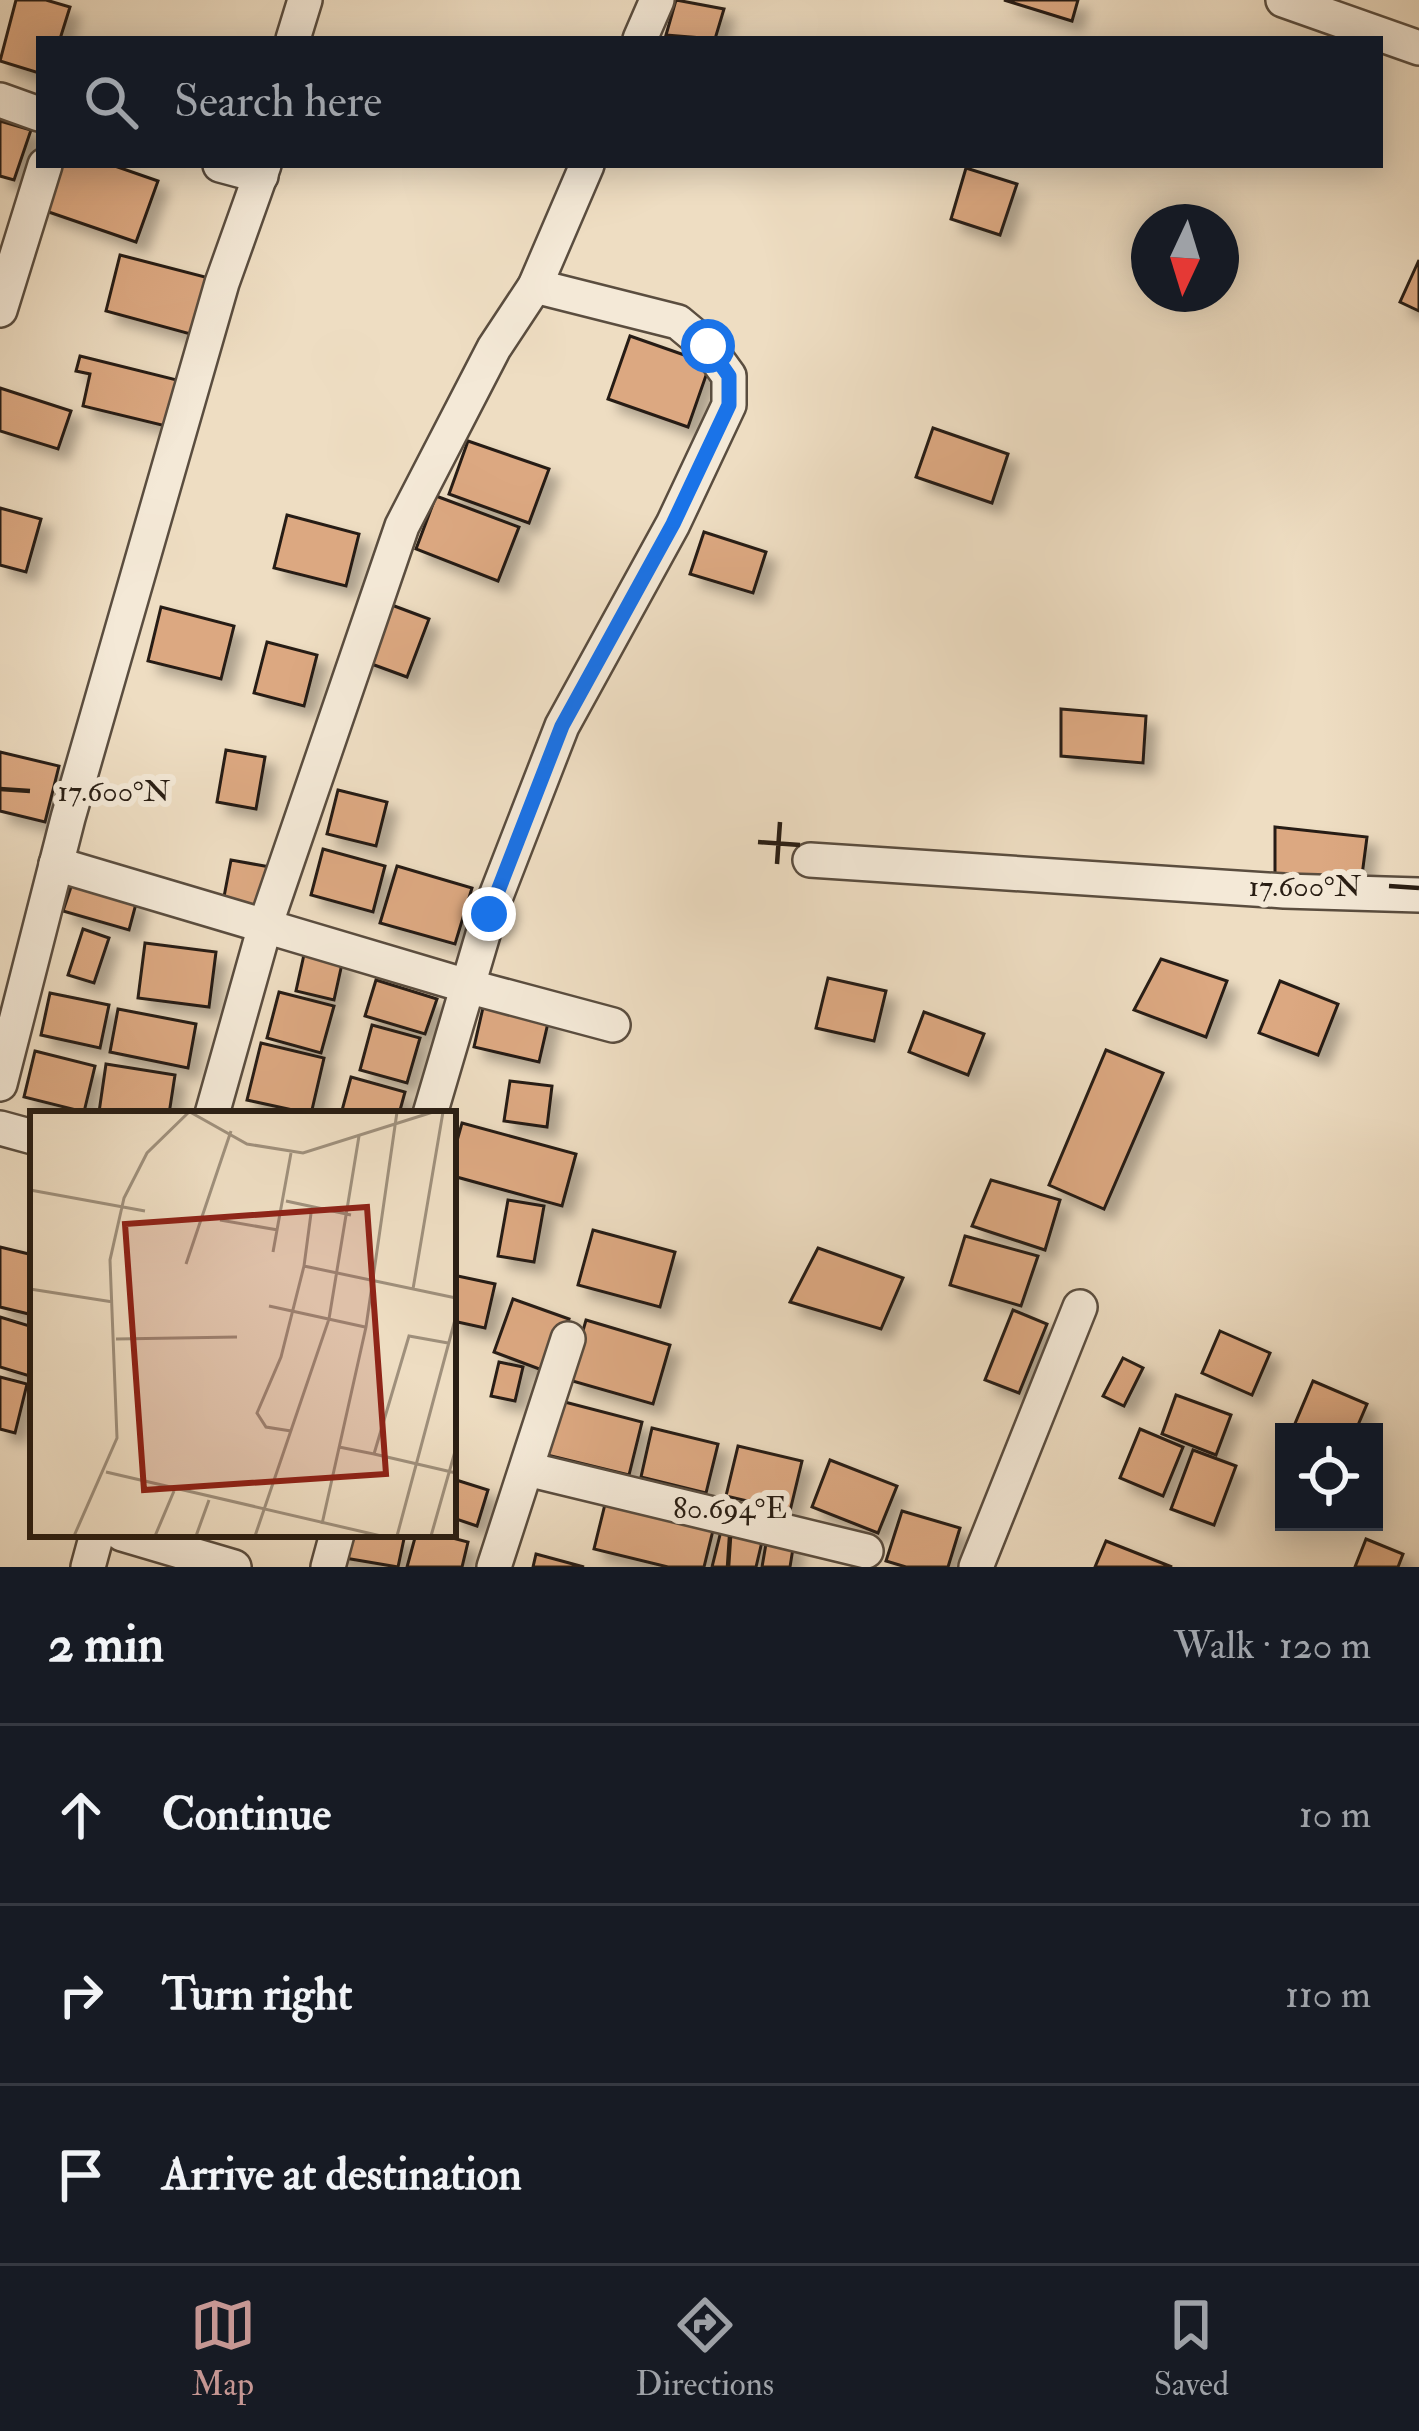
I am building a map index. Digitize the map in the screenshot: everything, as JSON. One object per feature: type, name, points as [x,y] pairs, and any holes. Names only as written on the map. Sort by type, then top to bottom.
[{"type":"street","points":[[293,36],[305,0]]},
{"type":"street","points":[[641,36],[657,0]]},
{"type":"street","points":[[1282,0],[1419,48]]},
{"type":"street","points":[[0,100],[36,113]]},
{"type":"street","points":[[0,310],[44,168]]},
{"type":"street","points":[[213,1111],[266,926],[402,526],[494,348],[535,286],[586,168]]},
{"type":"street","points":[[0,1084],[56,864],[222,283],[262,171]]},
{"type":"street","points":[[431,1111],[489,914],[562,726],[673,524],[729,405],[729,376],[708,346],[678,322],[535,286]]},
{"type":"street","points":[[810,860],[1284,891],[1419,895]]},
{"type":"street","points":[[56,864],[613,1025]]},
{"type":"street","points":[[0,1129],[30,1136]]},
{"type":"street","points":[[976,1567],[1080,1307]]},
{"type":"street","points":[[494,1567],[568,1339]]},
{"type":"street","points":[[527,1469],[866,1551]]},
{"type":"street","points":[[88,1567],[96,1537]]},
{"type":"street","points":[[132,1537],[234,1567]]},
{"type":"street","points":[[328,1567],[336,1537]]},
{"type":"building","points":[[16,0],[46,0],[70,7],[61,36],[36,36],[36,72],[0,61]]},
{"type":"building","points":[[676,0],[724,9],[716,36],[666,35]]},
{"type":"building","points":[[1004,0],[1078,0],[1072,21]]},
{"type":"building","points":[[0,121],[31,130],[14,180],[0,176]]},
{"type":"building","points":[[54,168],[121,168],[158,181],[136,242],[40,209]]},
{"type":"building","points":[[966,168],[1017,184],[1000,235],[951,219]]},
{"type":"building","points":[[120,255],[209,278],[194,335],[106,311]]},
{"type":"building","points":[[1419,260],[1419,311],[1400,302]]},
{"type":"building","points":[[630,336],[710,364],[688,427],[608,399]]},
{"type":"building","points":[[80,356],[181,381],[170,427],[83,406],[90,374],[76,371]]},
{"type":"building","points":[[0,388],[71,411],[58,449],[0,431]]},
{"type":"building","points":[[933,428],[1008,454],[992,503],[916,477]]},
{"type":"building","points":[[468,441],[549,469],[529,523],[449,494]]},
{"type":"building","points":[[436,496],[519,527],[498,581],[416,549]]},
{"type":"building","points":[[0,508],[41,519],[26,572],[0,565]]},
{"type":"building","points":[[287,515],[359,534],[346,586],[274,568]]},
{"type":"building","points":[[704,532],[766,552],[753,593],[690,574]]},
{"type":"building","points":[[381,601],[429,619],[407,677],[358,659]]},
{"type":"building","points":[[161,607],[234,626],[221,679],[148,661]]},
{"type":"building","points":[[267,642],[317,655],[304,706],[254,693]]},
{"type":"building","points":[[1061,709],[1146,716],[1143,763],[1061,756]]},
{"type":"building","points":[[226,750],[265,757],[256,809],[217,802]]},
{"type":"building","points":[[0,752],[59,766],[45,822],[0,811]]},
{"type":"building","points":[[338,790],[387,802],[376,846],[327,834]]},
{"type":"building","points":[[1275,827],[1367,837],[1361,883],[1275,877]]},
{"type":"building","points":[[323,849],[385,866],[373,912],[311,895]]},
{"type":"building","points":[[231,860],[270,867],[262,909],[223,902]]},
{"type":"building","points":[[397,866],[472,888],[455,944],[380,923]]},
{"type":"building","points":[[73,881],[137,900],[129,930],[63,911]]},
{"type":"building","points":[[83,929],[109,938],[94,983],[68,975]]},
{"type":"building","points":[[145,943],[216,952],[209,1007],[138,998]]},
{"type":"building","points":[[305,950],[343,959],[334,1000],[296,991]]},
{"type":"building","points":[[1161,959],[1227,981],[1206,1037],[1134,1010]]},
{"type":"building","points":[[828,978],[886,991],[874,1041],[816,1028]]},
{"type":"building","points":[[376,980],[437,999],[425,1034],[365,1016]]},
{"type":"building","points":[[1280,981],[1338,1004],[1318,1055],[1259,1033]]},
{"type":"building","points":[[279,992],[334,1006],[321,1053],[267,1038]]},
{"type":"building","points":[[50,993],[109,1005],[100,1048],[41,1035]]},
{"type":"building","points":[[485,999],[550,1014],[539,1062],[474,1047]]},
{"type":"building","points":[[118,1009],[196,1024],[188,1068],[110,1052]]},
{"type":"building","points":[[924,1012],[984,1034],[968,1075],[909,1052]]},
{"type":"building","points":[[372,1025],[420,1038],[407,1083],[360,1070]]},
{"type":"building","points":[[261,1043],[324,1058],[312,1111],[247,1100]]},
{"type":"building","points":[[1106,1050],[1163,1073],[1104,1209],[1049,1185]]},
{"type":"building","points":[[35,1051],[95,1066],[84,1111],[24,1097]]},
{"type":"building","points":[[106,1064],[175,1075],[169,1111],[99,1111]]},
{"type":"building","points":[[351,1077],[405,1092],[400,1111],[342,1111]]},
{"type":"building","points":[[510,1081],[552,1086],[547,1127],[504,1121]]},
{"type":"building","points":[[462,1123],[576,1154],[562,1206],[456,1177]]},
{"type":"building","points":[[991,1180],[1060,1200],[1045,1250],[972,1226]]},
{"type":"building","points":[[508,1200],[544,1206],[534,1262],[498,1256]]},
{"type":"building","points":[[593,1230],[675,1252],[660,1307],[578,1285]]},
{"type":"building","points":[[965,1236],[1038,1256],[1021,1306],[950,1285]]},
{"type":"building","points":[[0,1247],[30,1254],[30,1314],[0,1307]]},
{"type":"building","points":[[818,1248],[903,1278],[881,1329],[790,1302]]},
{"type":"building","points":[[456,1276],[495,1284],[485,1328],[456,1322]]},
{"type":"building","points":[[513,1299],[569,1319],[550,1373],[494,1352]]},
{"type":"building","points":[[1013,1310],[1047,1324],[1019,1393],[985,1380]]},
{"type":"building","points":[[0,1317],[30,1326],[30,1376],[0,1367]]},
{"type":"building","points":[[586,1320],[670,1345],[653,1404],[569,1380]]},
{"type":"building","points":[[1220,1331],[1270,1353],[1252,1395],[1202,1373]]},
{"type":"building","points":[[1123,1358],[1143,1368],[1124,1406],[1103,1396]]},
{"type":"building","points":[[499,1362],[523,1367],[515,1401],[491,1396]]},
{"type":"building","points":[[0,1377],[27,1384],[15,1433],[0,1429]]},
{"type":"building","points":[[1313,1381],[1367,1404],[1359,1423],[1295,1423]]},
{"type":"building","points":[[1176,1395],[1231,1415],[1216,1455],[1162,1434]]},
{"type":"building","points":[[557,1400],[642,1422],[629,1475],[543,1454]]},
{"type":"building","points":[[652,1428],[718,1444],[706,1493],[641,1477]]},
{"type":"building","points":[[1140,1429],[1183,1447],[1163,1496],[1120,1478]]},
{"type":"building","points":[[738,1446],[802,1461],[790,1511],[726,1496]]},
{"type":"building","points":[[1193,1450],[1236,1466],[1214,1525],[1171,1509]]},
{"type":"building","points":[[830,1460],[897,1486],[878,1533],[812,1507]]},
{"type":"building","points":[[456,1480],[488,1490],[477,1526],[456,1519]]},
{"type":"building","points":[[607,1496],[715,1522],[704,1567],[668,1567],[594,1549]]},
{"type":"building","points":[[902,1511],[960,1528],[948,1567],[906,1567],[886,1561]]},
{"type":"building","points":[[723,1523],[764,1533],[756,1567],[712,1567]]},
{"type":"building","points":[[338,1537],[404,1537],[398,1567],[333,1556]]},
{"type":"building","points":[[415,1537],[468,1542],[462,1567],[407,1567]]},
{"type":"building","points":[[767,1538],[794,1542],[790,1567],[762,1567]]},
{"type":"building","points":[[1366,1539],[1403,1554],[1398,1567],[1355,1567]]},
{"type":"building","points":[[1106,1541],[1172,1567],[1095,1567]]},
{"type":"building","points":[[536,1554],[584,1567],[533,1567]]},
{"type":"route","points":[[489,914],[562,726],[673,524],[729,405],[729,376],[708,346]]}]
